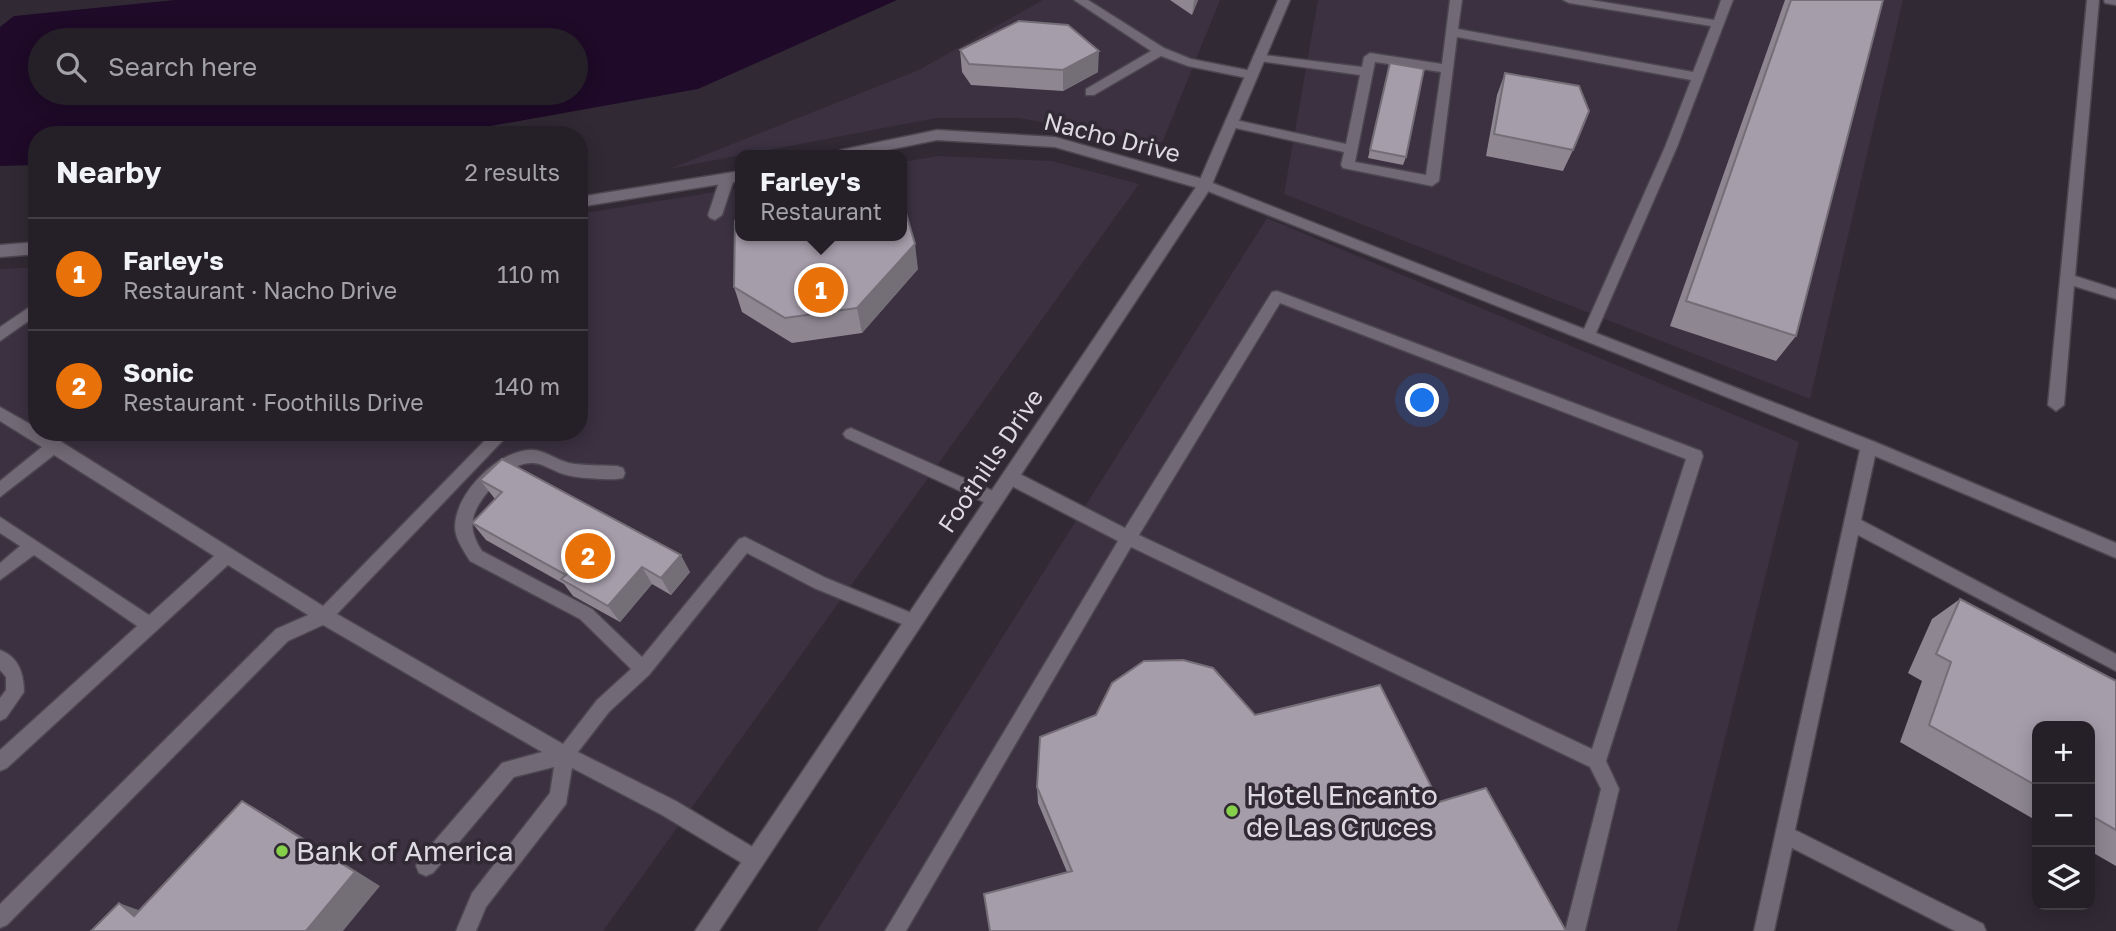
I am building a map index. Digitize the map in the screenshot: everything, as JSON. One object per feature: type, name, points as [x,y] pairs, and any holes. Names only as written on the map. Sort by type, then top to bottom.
[{"type":"street","name":"Foothills Drive","points":[[706,931],[1205,185],[1284,0]]},
{"type":"street","points":[[2110,0],[2116,1]]},
{"type":"street","name":"Nacho Drive","points":[[865,150],[937,135],[1055,142],[1205,185]]},
{"type":"street","points":[[588,201],[734,177]]},
{"type":"street","points":[[0,251],[28,249]]},
{"type":"lane","points":[[1080,0],[1160,51],[1188,62],[1252,75]]},
{"type":"lane","points":[[1447,69],[1370,57],[1348,165],[1432,181],[1452,32],[1456,0]]},
{"type":"lane","points":[[1569,0],[1718,24]]},
{"type":"lane","points":[[1588,336],[1671,147],[1727,0]]},
{"type":"lane","points":[[2056,405],[2093,0]]},
{"type":"lane","points":[[1452,32],[1698,77]]},
{"type":"lane","points":[[1090,92],[1160,51]]},
{"type":"lane","points":[[1259,57],[1367,72]]},
{"type":"lane","points":[[1231,123],[1351,149]]},
{"type":"lane","points":[[715,215],[734,177]]},
{"type":"lane","points":[[1205,185],[1869,447],[2116,551]]},
{"type":"lane","points":[[2068,279],[2116,294]]},
{"type":"lane","points":[[895,931],[1128,538],[1277,296],[1695,456],[1597,761]]},
{"type":"lane","points":[[0,335],[28,314]]},
{"type":"lane","points":[[0,413],[28,430]]},
{"type":"lane","points":[[851,434],[994,499]]},
{"type":"lane","points":[[46,441],[324,616],[565,755],[669,808],[754,859]]},
{"type":"lane","points":[[0,918],[282,635],[324,616],[494,441]]},
{"type":"lane","points":[[0,490],[54,446]]},
{"type":"lane","points":[[1764,931],[1869,447]]},
{"type":"lane","points":[[617,473],[564,468],[541,458],[527,456],[512,461],[476,494],[465,511],[463,528],[466,542],[476,556],[586,614],[643,669]]},
{"type":"lane","points":[[1010,477],[1128,538],[1597,761],[1610,789],[1575,931]]},
{"type":"lane","points":[[0,524],[150,625]]},
{"type":"lane","points":[[1853,524],[2116,663]]},
{"type":"lane","points":[[466,931],[479,900],[559,797],[565,755],[603,706],[643,669],[745,544],[820,583],[913,621]]},
{"type":"lane","points":[[0,573],[33,546]]},
{"type":"lane","points":[[0,762],[227,555]]},
{"type":"lane","points":[[0,658],[15,674],[15,692],[0,712]]},
{"type":"lane","points":[[426,866],[509,769],[565,755]]},
{"type":"lane","points":[[1785,835],[1976,931]]},
{"type":"shaded area","points":[[175,0],[897,0],[698,89],[490,126],[28,126],[28,165],[0,166],[0,27],[14,16]]},
{"type":"shaded area","points":[[1043,0],[1220,0],[1162,143],[1018,118],[936,118],[768,150],[735,150],[735,156],[669,169],[919,70]]},
{"type":"shaded area","points":[[1318,0],[1903,0],[1810,399],[1284,194]]},
{"type":"shaded area","points":[[938,156],[1052,161],[1139,184],[603,931],[0,931],[0,269],[28,267],[28,441],[588,441],[588,213],[735,189],[735,241],[907,241],[907,161]]},
{"type":"shaded area","points":[[1267,218],[1799,442],[1677,931],[817,931]]},
{"type":"building","points":[[1791,0],[1883,0],[1796,336],[1686,301]]},
{"type":"building","points":[[1019,21],[1068,25],[1099,51],[1063,70],[969,64],[960,50]]},
{"type":"building","points":[[1390,63],[1424,69],[1406,157],[1370,150]]},
{"type":"building","points":[[1505,73],[1579,86],[1589,111],[1573,150],[1494,134]]},
{"type":"building","points":[[907,217],[915,244],[857,308],[785,318],[734,287],[735,221],[735,241],[907,241]]},
{"type":"building","points":[[502,459],[681,555],[661,578],[642,567],[608,606],[561,579],[566,575],[472,523],[502,492],[480,480]]},
{"type":"building","points":[[1960,599],[2116,681],[2116,830],[2095,818],[2095,721],[2032,721],[2032,783],[1929,725],[1951,662],[1936,654]]},
{"type":"building","name":"Hotel Encanto de Las Cruces","points":[[1183,660],[1213,668],[1255,715],[1380,685],[1439,802],[1486,788],[1566,931],[990,931],[984,894],[1072,871],[1037,787],[1040,737],[1096,715],[1112,683],[1144,661]]},
{"type":"building","name":"Bank of America","points":[[242,801],[355,872],[306,931],[91,931],[119,903],[134,916]]},
{"type":"place","name":"Farley's","points":[[821,290]]},
{"type":"place","name":"Sonic","points":[[588,556]]},
{"type":"place","name":"Hotel Encanto de Las Cruces","points":[[1232,811]]},
{"type":"place","name":"Bank of America","points":[[282,851]]}]
